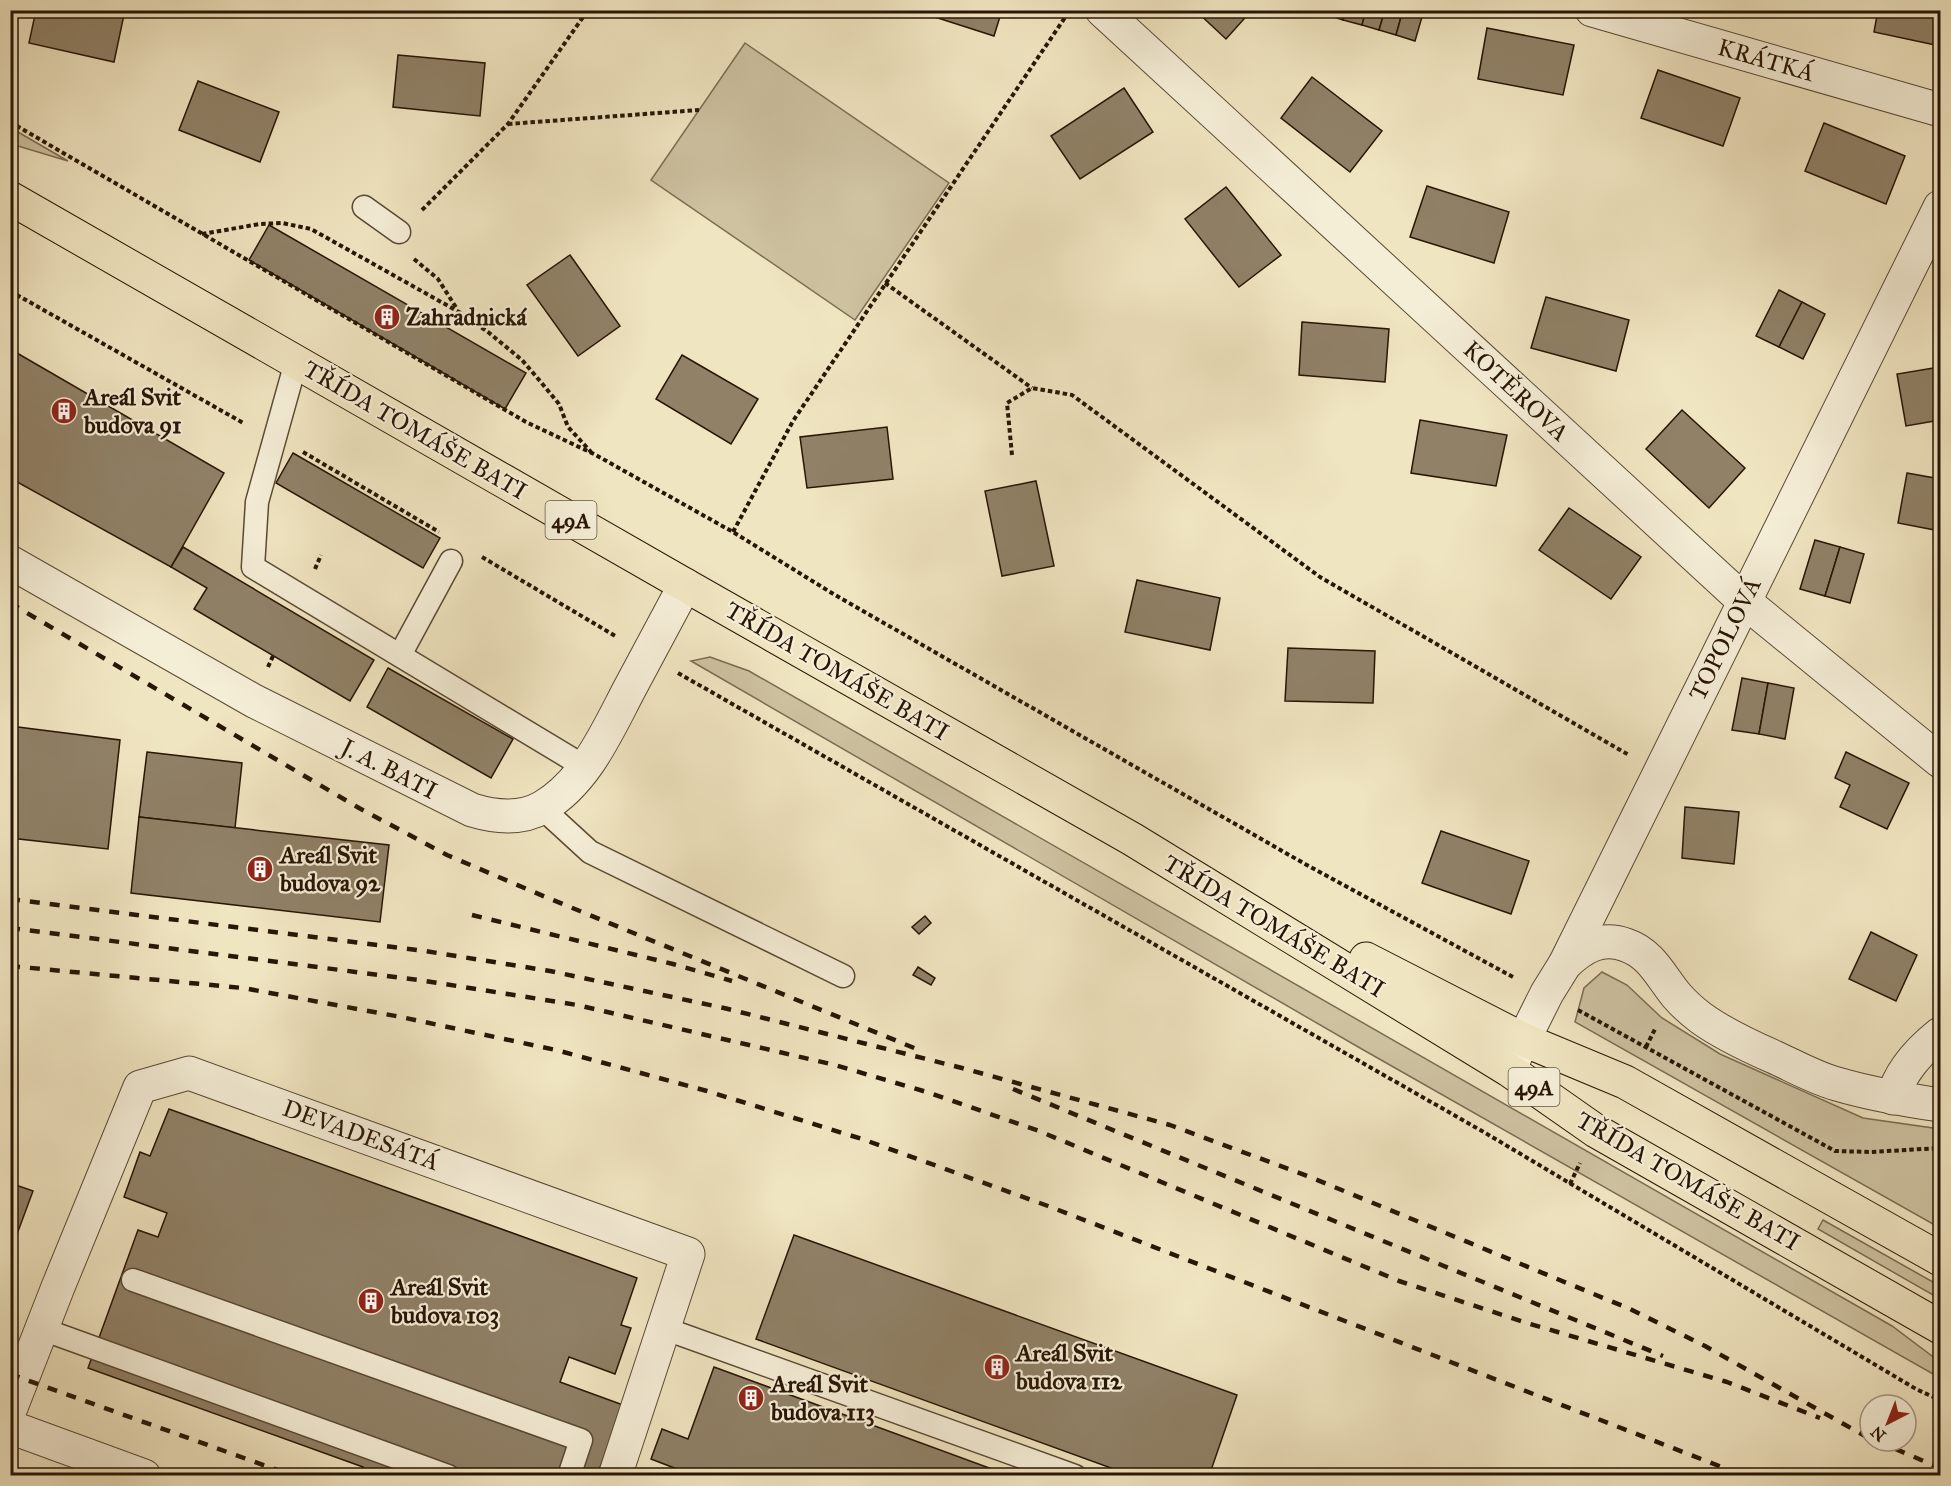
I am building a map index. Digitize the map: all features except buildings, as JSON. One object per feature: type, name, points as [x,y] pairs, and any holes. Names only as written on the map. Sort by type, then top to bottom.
[{"type":"main road","name":"TŘÍDA TOMÁŠE BATI","points":[[10,198],[1132,839],[1509,1070],[1596,1131],[1941,1327]]},
{"type":"main road","name":"TŘÍDA TOMÁŠE BATI","points":[[1132,839],[1524,1040],[1625,1082],[1941,1259]]},
{"type":"street","name":"KOTĚROVA","points":[[1102,10],[1744,601],[1941,761]]},
{"type":"street","name":"KRÁTKÁ","points":[[1592,10],[1941,110]]},
{"type":"street","name":"TOPOLOVÁ","points":[[1509,1070],[1547,993],[1565,964],[1941,207]]},
{"type":"street","name":"J. A. BATI","points":[[10,562],[254,701],[472,810],[493,816],[515,816],[542,808],[568,787],[585,767],[603,741],[685,585]]},
{"type":"street","points":[[1565,964],[1581,949],[1597,943],[1612,942],[1627,945],[1655,964],[1677,996],[1701,1018],[1758,1050],[1835,1084],[1893,1098],[1941,1105]]},
{"type":"street","points":[[1893,1098],[1902,1075],[1941,1034]]},
{"type":"street","name":"DEVADESÁTÁ","points":[[10,1410],[140,1087],[189,1073],[688,1254],[615,1476]]},
{"type":"street","points":[[10,1427],[144,1476]]},
{"type":"lane","points":[[364,207],[399,232]]},
{"type":"lane","points":[[296,362],[257,502],[254,567],[585,767]]},
{"type":"lane","points":[[400,655],[451,561]]},
{"type":"lane","points":[[542,808],[590,852],[843,976]]},
{"type":"lane","points":[[133,1280],[581,1440],[568,1476]]},
{"type":"lane","points":[[42,1329],[448,1476]]},
{"type":"lane","points":[[663,1329],[1075,1476]]},
{"type":"path","points":[[459,312],[438,279],[393,241],[399,232],[508,124],[588,10]]},
{"type":"path","points":[[733,532],[793,421],[901,257],[1070,10]]},
{"type":"path","points":[[508,124],[699,110]]},
{"type":"path","points":[[10,122],[526,422],[594,454],[733,532],[835,595],[1305,864],[1835,1151],[1871,1152],[1941,1148]]},
{"type":"path","points":[[201,234],[260,224],[282,223],[312,229],[459,312],[488,332],[522,360],[559,404],[568,427],[594,454]]},
{"type":"path","points":[[885,283],[1032,388],[1072,395],[1320,577],[1659,773]]},
{"type":"path","points":[[10,291],[274,441],[309,455],[441,533]]},
{"type":"path","points":[[1012,455],[1007,403],[1032,388]]},
{"type":"path","points":[[479,556],[699,687],[1482,1131],[1916,1389],[1941,1400]]},
{"type":"shaded area","points":[[745,43],[949,183],[855,320],[651,180]]},
{"type":"shaded area","points":[[11,128],[68,161],[11,144]]},
{"type":"shaded area","points":[[710,657],[749,671],[1892,1326],[1940,1362],[1940,1378],[1360,1048],[691,661]]},
{"type":"shaded area","points":[[1602,972],[1627,985],[1662,1018],[1720,1054],[1863,1118],[1940,1129],[1940,1228],[1575,1022],[1584,988]]},
{"type":"shaded area","points":[[1823,1220],[1940,1286],[1940,1299],[1818,1229]]},
{"type":"railway","points":[[10,603],[359,808],[447,855],[919,1050]]},
{"type":"railway","points":[[10,899],[425,951],[550,971],[724,1008],[962,1068],[1170,1125],[1310,1177],[1630,1309],[1705,1346],[1858,1432]]},
{"type":"railway","points":[[472,915],[673,964],[732,981]]},
{"type":"railway","points":[[10,928],[419,980],[577,1005],[835,1065],[930,1093],[1039,1131],[1399,1281],[1527,1323],[1727,1382],[1820,1418]]},
{"type":"railway","points":[[10,966],[243,988],[401,1017],[556,1050],[707,1091],[862,1139],[1048,1206],[1745,1476]]},
{"type":"railway","points":[[1013,1089],[1663,1356]]},
{"type":"railway","points":[[10,1374],[294,1476]]},
{"type":"railway","points":[[1905,1453],[1940,1468]]},
{"type":"place","name":"Zahradnická","points":[[387,317]]},
{"type":"place","name":"Areál Svit budova 91","points":[[64,411]]},
{"type":"place","name":"Areál Svit budova 92","points":[[260,869]]},
{"type":"place","name":"Areál Svit budova 103","points":[[371,1301]]},
{"type":"place","name":"Areál Svit budova 112","points":[[997,1367]]},
{"type":"place","name":"Areál Svit budova 113","points":[[751,1398]]}]
